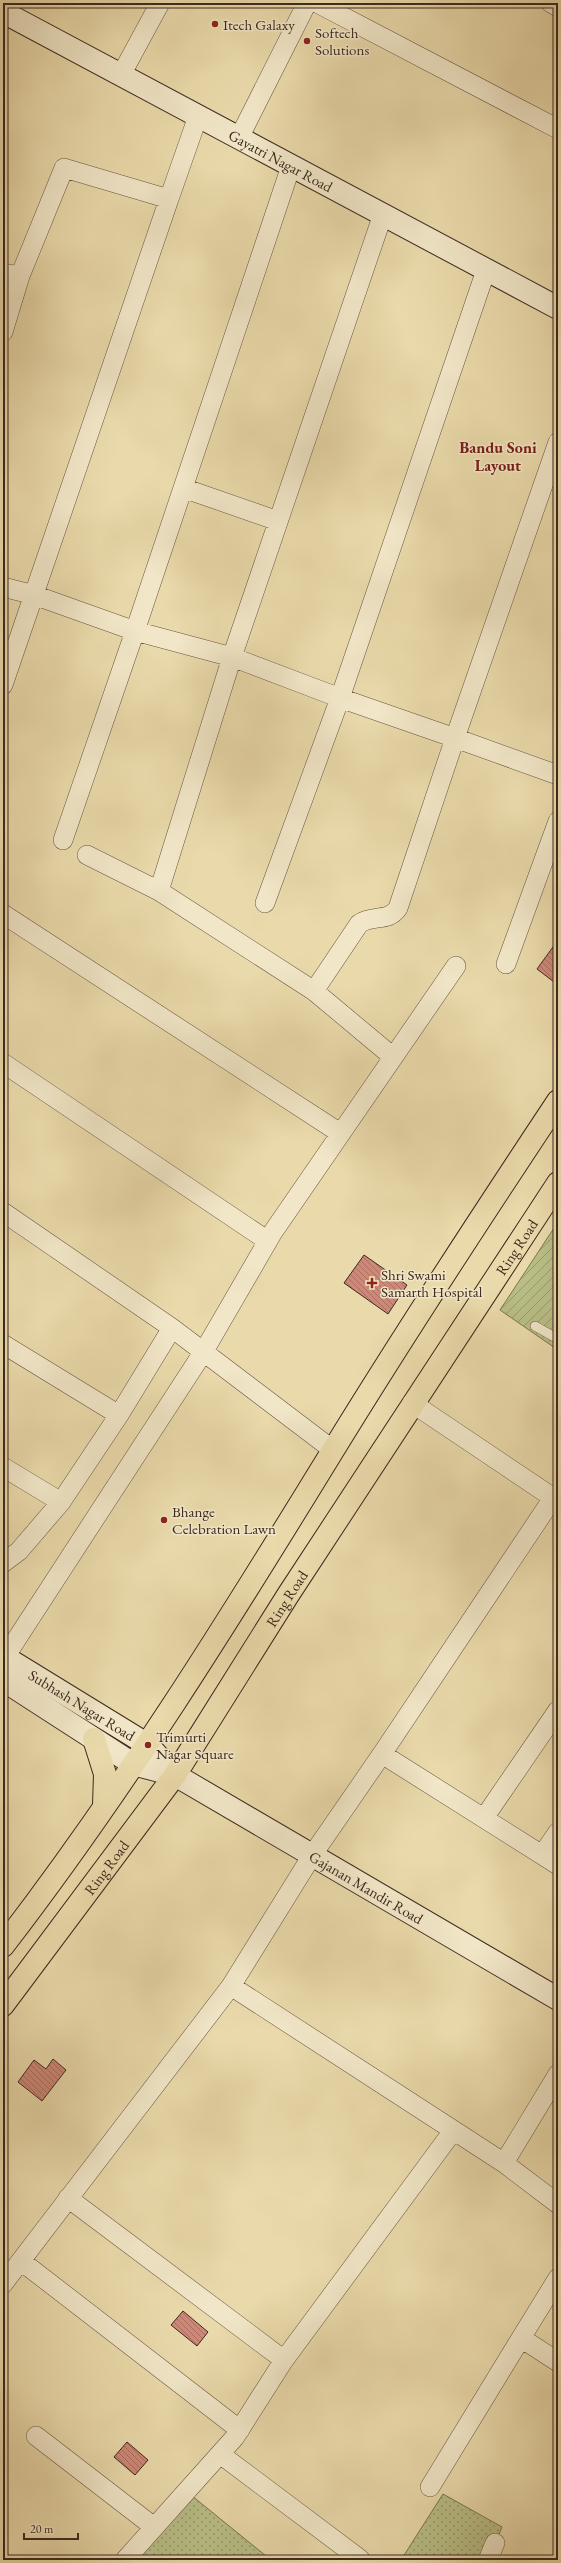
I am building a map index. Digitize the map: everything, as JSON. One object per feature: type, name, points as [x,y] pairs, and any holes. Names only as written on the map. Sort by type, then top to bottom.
[{"type":"main road","points":[[3,1946],[148,1745],[282,1535],[333,1450],[558,1102]]},
{"type":"main road","name":"Ring Road","points":[[3,2005],[175,1774],[412,1403],[558,1183]]},
{"type":"main road","points":[[94,1739],[105,1774],[104,1805]]},
{"type":"street","points":[[121,75],[160,3]]},
{"type":"street","points":[[239,138],[307,3]]},
{"type":"street","points":[[317,3],[558,129]]},
{"type":"street","points":[[552,3],[558,6]]},
{"type":"street","name":"Gayatri Nagar Road","points":[[3,12],[558,308]]},
{"type":"street","points":[[3,685],[198,116]]},
{"type":"street","points":[[63,840],[135,631],[291,166]]},
{"type":"street","points":[[3,332],[12,275],[64,168],[169,199]]},
{"type":"street","points":[[159,891],[232,657],[382,214]]},
{"type":"street","points":[[265,903],[340,698],[486,270]]},
{"type":"street","points":[[314,991],[360,924],[369,919],[388,917],[398,908],[455,738],[558,442]]},
{"type":"street","points":[[183,488],[278,521]]},
{"type":"street","points":[[3,587],[34,595],[135,631],[232,657],[340,698],[558,775]]},
{"type":"street","points":[[506,964],[558,821]]},
{"type":"street","points":[[87,855],[159,891],[314,991],[393,1056]]},
{"type":"street","points":[[3,914],[340,1133]]},
{"type":"street","points":[[3,1563],[20,1551],[61,1502],[119,1415],[187,1339],[268,1241],[340,1133],[456,966]]},
{"type":"street","points":[[3,1064],[268,1241]]},
{"type":"street","points":[[3,1212],[187,1339],[333,1450]]},
{"type":"street","points":[[4,1658],[187,1339]]},
{"type":"street","points":[[3,1344],[119,1415]]},
{"type":"street","points":[[3,2284],[231,1986],[313,1854],[556,1499],[412,1403]]},
{"type":"street","points":[[3,1467],[61,1502]]},
{"type":"street","name":"Subhash Nagar Road","points":[[4,1658],[148,1745],[175,1774]]},
{"type":"street","points":[[3,1680],[134,1764],[175,1774]]},
{"type":"street","points":[[484,1818],[558,1710]]},
{"type":"street","points":[[382,1754],[558,1866]]},
{"type":"street","name":"Gajanan Mandir Road","points":[[175,1774],[558,1999]]},
{"type":"street","points":[[542,1855],[558,1832]]},
{"type":"street","points":[[231,1986],[504,2164],[558,2204]]},
{"type":"street","points":[[504,2164],[558,2074]]},
{"type":"street","points":[[125,2560],[240,2430],[284,2360],[453,2131]]},
{"type":"street","points":[[68,2198],[284,2360]]},
{"type":"street","points":[[21,2261],[240,2430]]},
{"type":"street","points":[[430,2487],[558,2278]]},
{"type":"street","points":[[521,2338],[558,2362]]},
{"type":"street","points":[[36,2436],[154,2527]]},
{"type":"street","points":[[220,2454],[360,2559]]},
{"type":"lane","points":[[535,1326],[558,1339]]},
{"type":"green space","points":[[558,1222],[558,1350],[500,1310]]},
{"type":"green space","points":[[186,2491],[271,2560],[133,2560]]},
{"type":"green space","points":[[443,2494],[502,2527],[488,2560],[401,2560]]},
{"type":"building","points":[[558,940],[558,985],[537,969]]},
{"type":"building","points":[[364,1255],[407,1285],[388,1314],[344,1283]]},
{"type":"building","points":[[53,2059],[66,2070],[42,2101],[18,2082],[34,2060],[46,2069]]},
{"type":"building","points":[[183,2311],[208,2332],[197,2346],[171,2325]]},
{"type":"building","points":[[127,2442],[148,2460],[135,2475],[114,2457]]},
{"type":"place","name":"Itech Galaxy","points":[[215,24]]},
{"type":"place","name":"Softech Solutions","points":[[307,41]]},
{"type":"place","name":"Shri Swami Samarth Hospital","points":[[372,1283]]},
{"type":"place","name":"Bhange Celebration Lawn","points":[[164,1520]]},
{"type":"place","name":"Trimurti Nagar Square","points":[[148,1745]]},
{"type":"district","name":"Bandu Soni Layout","points":[[498,456]]}]
